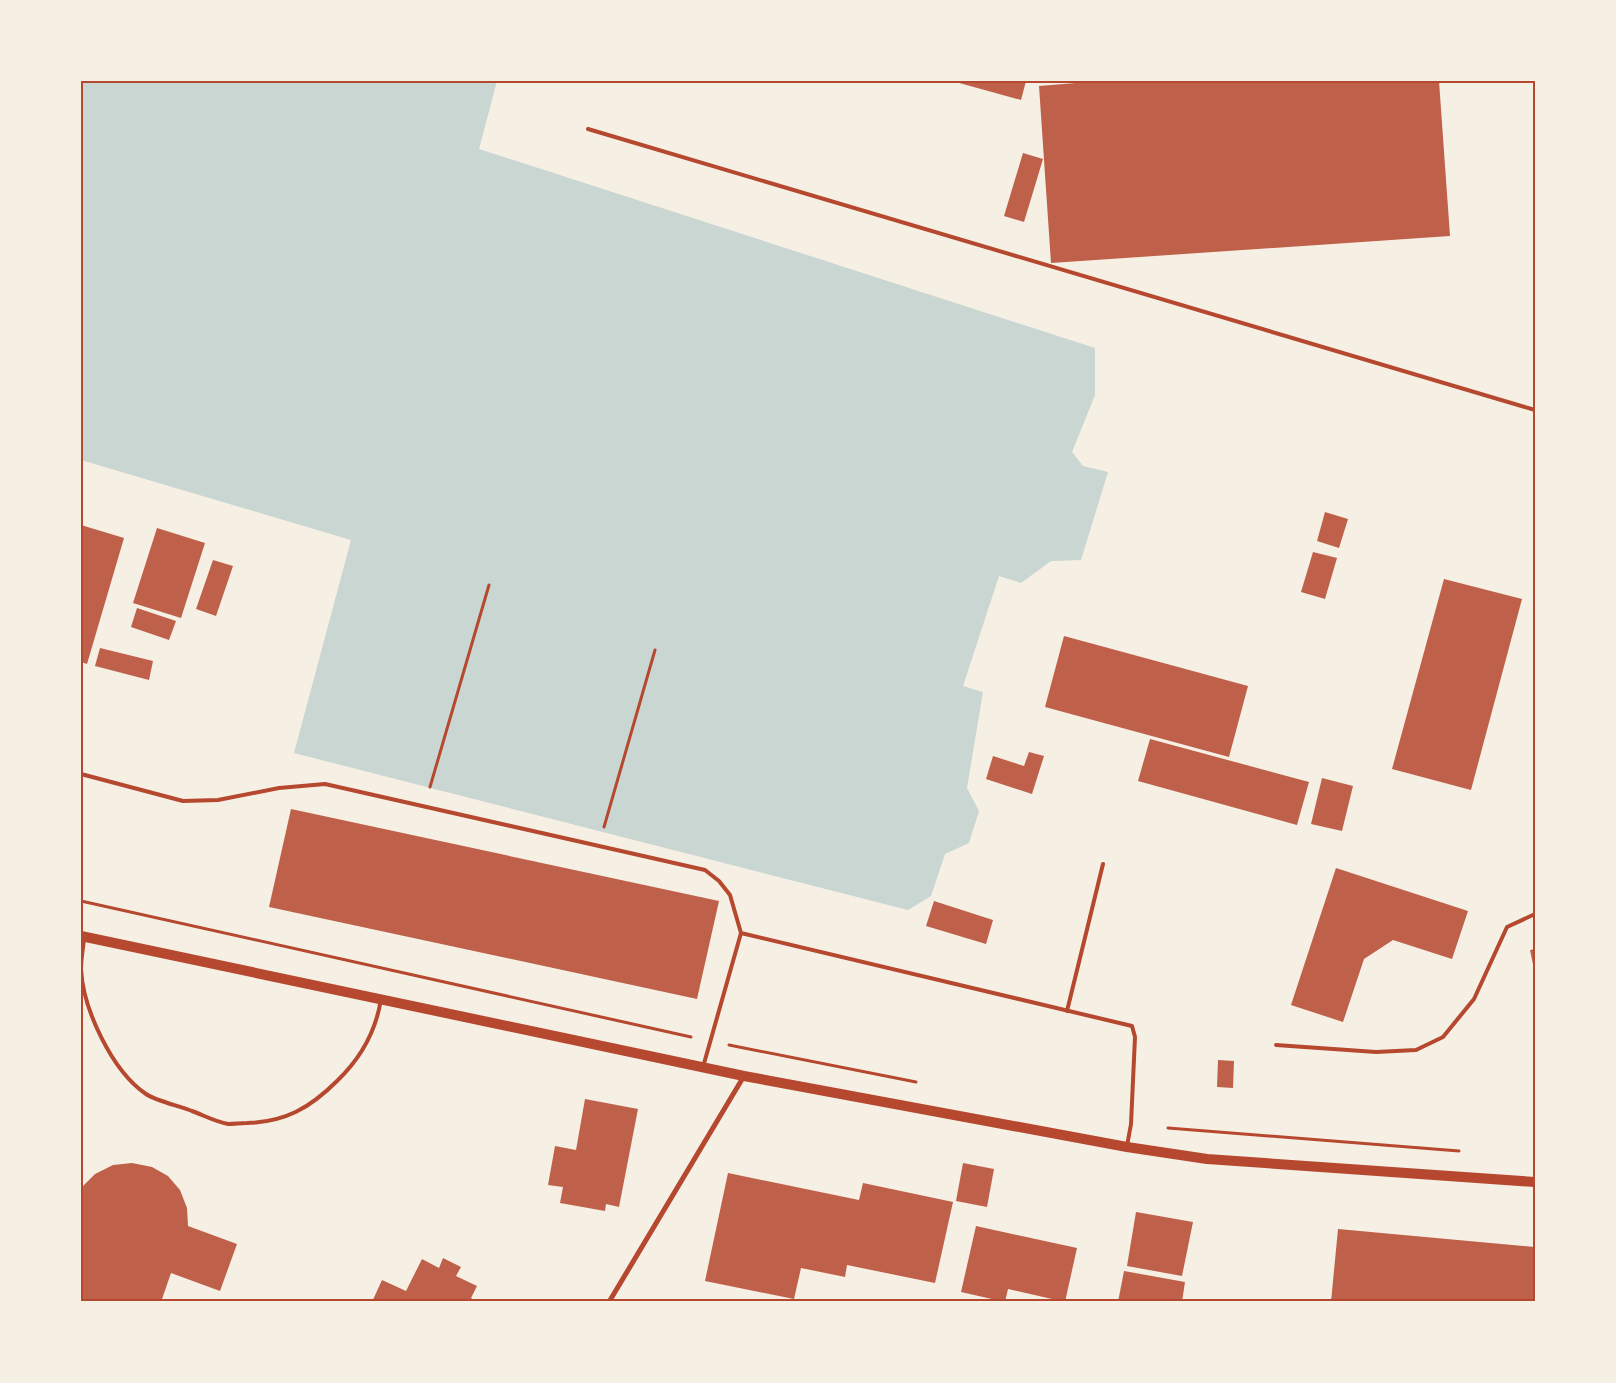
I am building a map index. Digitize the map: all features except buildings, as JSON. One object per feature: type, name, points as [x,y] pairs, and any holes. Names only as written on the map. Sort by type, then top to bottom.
[{"type":"main road","points":[[83,936],[744,1076],[1127,1147],[1207,1159],[1535,1182]]},
{"type":"street","points":[[609,1302],[744,1076]]},
{"type":"lane","points":[[588,129],[1535,410]]},
{"type":"lane","points":[[81,774],[183,801],[218,800],[279,788],[325,784],[705,870],[719,880],[730,895],[741,932],[703,1067]]},
{"type":"lane","points":[[1067,1010],[1104,864]]},
{"type":"lane","points":[[1276,1045],[1376,1052],[1416,1050],[1443,1037],[1474,999],[1507,928],[1535,914]]},
{"type":"lane","points":[[741,932],[1132,1026],[1135,1036],[1131,1124],[1127,1147]]},
{"type":"lane","points":[[83,936],[81,969],[86,995],[94,1021],[113,1059],[126,1076],[146,1094],[227,1124],[272,1121],[309,1106],[347,1072],[366,1047],[379,1013],[381,998]]},
{"type":"path","points":[[489,586],[446,732],[441,751],[430,788],[438,760],[441,751],[465,669],[475,632],[489,586]]},
{"type":"path","points":[[602,832],[656,650]]},
{"type":"path","points":[[81,901],[710,1041],[924,1084]]},
{"type":"path","points":[[1131,1124],[1464,1152]]},
{"type":"shaded area","points":[[81,81],[497,81],[479,149],[1095,348],[1095,395],[1072,452],[1083,466],[1108,472],[1081,560],[1051,561],[1021,583],[999,576],[963,686],[983,692],[967,788],[979,811],[969,843],[945,854],[931,896],[908,910],[294,753],[351,540],[81,460]]}]
